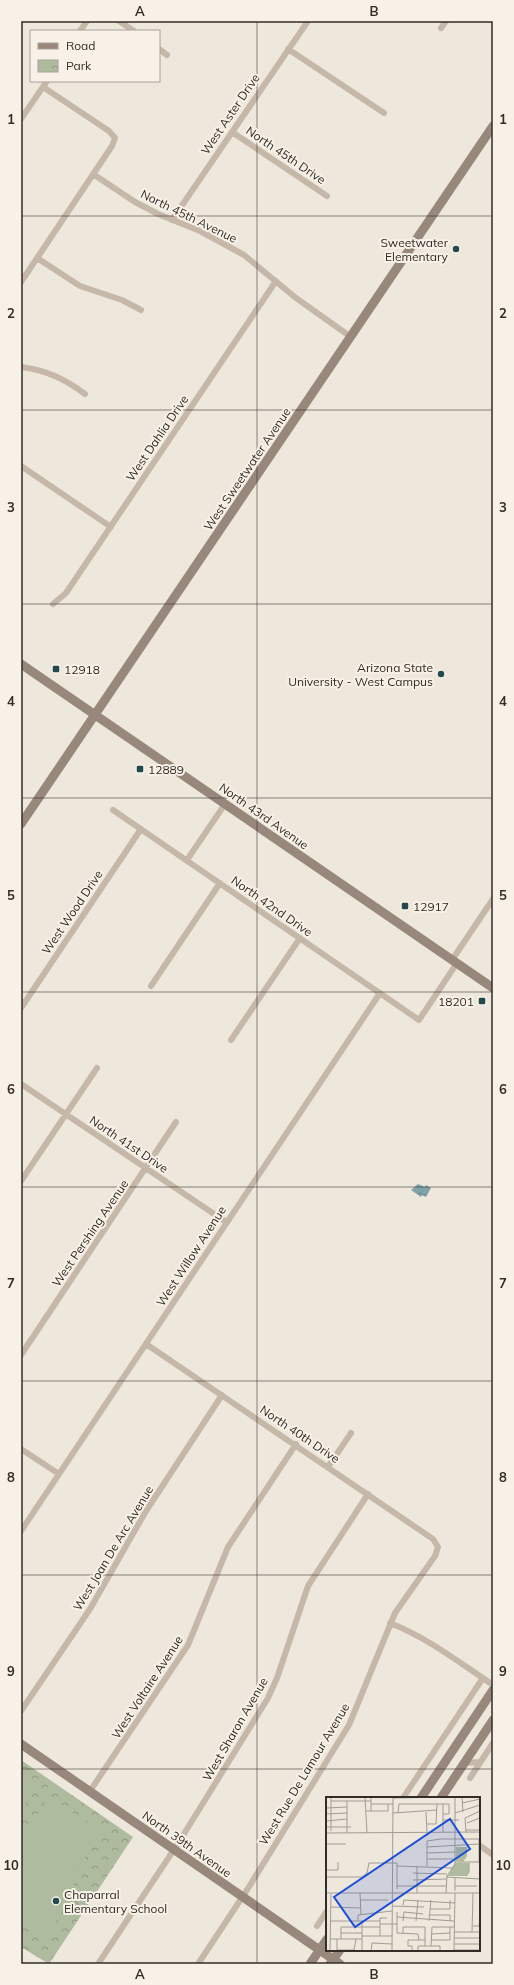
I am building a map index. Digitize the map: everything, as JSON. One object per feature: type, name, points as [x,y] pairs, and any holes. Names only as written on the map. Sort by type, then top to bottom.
[{"type":"street","points":[[81,30],[87,21]]},
{"type":"street","points":[[119,21],[132,30]]},
{"type":"street","name":"West Aster Drive","points":[[172,220],[308,21]]},
{"type":"street","points":[[441,28],[446,21]]},
{"type":"street","points":[[288,49],[384,113]]},
{"type":"street","points":[[160,50],[167,55]]},
{"type":"street","points":[[21,119],[45,84],[109,131],[115,138],[93,174],[21,282]]},
{"type":"street","name":"West Sweetwater Avenue","points":[[21,824],[493,126]]},
{"type":"street","name":"North 45th Drive","points":[[232,132],[327,196]]},
{"type":"street","name":"North 45th Avenue","points":[[93,174],[135,202],[226,244],[244,255],[296,298],[351,337]]},
{"type":"street","points":[[37,258],[80,286],[122,300],[141,310]]},
{"type":"street","name":"West Dahlia Drive","points":[[53,604],[66,594],[276,281]]},
{"type":"street","points":[[21,367],[38,369],[59,377],[85,394]]},
{"type":"street","points":[[21,466],[111,527]]},
{"type":"street","name":"North 43rd Avenue","points":[[21,664],[493,988]]},
{"type":"street","points":[[187,860],[226,804]]},
{"type":"street","name":"North 42nd Drive","points":[[113,810],[419,1020],[455,962]]},
{"type":"street","name":"West Wood Drive","points":[[21,1008],[141,829]]},
{"type":"street","points":[[151,986],[220,883]]},
{"type":"street","points":[[455,962],[493,899]]},
{"type":"street","points":[[231,1040],[300,938]]},
{"type":"street","name":"West Willow Avenue","points":[[21,1531],[380,993]]},
{"type":"street","points":[[21,1181],[96,1068]]},
{"type":"street","name":"North 41st Drive","points":[[21,1084],[226,1222]]},
{"type":"street","name":"West Pershing Avenue","points":[[21,1355],[176,1122]]},
{"type":"street","name":"North 40th Drive","points":[[146,1344],[433,1538],[438,1547]]},
{"type":"street","name":"West Joan De Arc Avenue","points":[[21,1711],[90,1609],[146,1511],[222,1395]]},
{"type":"street","points":[[328,1467],[351,1433]]},
{"type":"street","name":"West Voltaire Avenue","points":[[90,1791],[188,1645],[228,1547],[296,1444]]},
{"type":"street","points":[[21,1449],[59,1474]]},
{"type":"street","name":"West Sharon Avenue","points":[[98,1964],[174,1850],[268,1698],[278,1678],[308,1586],[368,1494]]},
{"type":"street","name":"West Rue De Lamour Avenue","points":[[198,1964],[242,1897],[349,1725],[395,1613],[435,1556],[438,1547]]},
{"type":"street","points":[[390,1623],[414,1633],[493,1685]]},
{"type":"street","points":[[406,1797],[483,1678]]},
{"type":"street","points":[[422,1797],[493,1690]]},
{"type":"street","points":[[442,1797],[493,1720]]},
{"type":"street","points":[[470,1778],[493,1743]]},
{"type":"street","name":"North 39th Avenue","points":[[21,1744],[320,1950],[335,1962]]},
{"type":"street","points":[[464,1763],[480,1762]]},
{"type":"street","points":[[480,1847],[493,1855]]},
{"type":"street","points":[[317,1926],[326,1912]]},
{"type":"street","points":[[310,1964],[326,1941]]},
{"type":"street","points":[[335,1962],[340,1951]]},
{"type":"green space","name":"Chaparral Elementary School","points":[[21,1760],[133,1837],[49,1964],[21,1947]]},
{"type":"green space","points":[[21,1772],[39,1784],[21,1811]]},
{"type":"green space","points":[[49,1797],[102,1832],[69,1882],[79,1887],[49,1932],[43,1933],[21,1917],[21,1838]]},
{"type":"water","points":[[418,1184],[425,1187],[426,1185],[431,1188],[426,1197],[422,1195],[421,1197],[411,1190]]},
{"type":"place","name":"Sweetwater Elementary","points":[[456,249]]},
{"type":"place","name":"12918","points":[[56,669]]},
{"type":"place","name":"Arizona State University - West Campus","points":[[441,674]]},
{"type":"place","name":"12889","points":[[140,769]]},
{"type":"place","name":"12917","points":[[405,906]]},
{"type":"place","name":"18201","points":[[482,1001]]},
{"type":"place","name":"Chaparral Elementary School","points":[[56,1901]]}]
